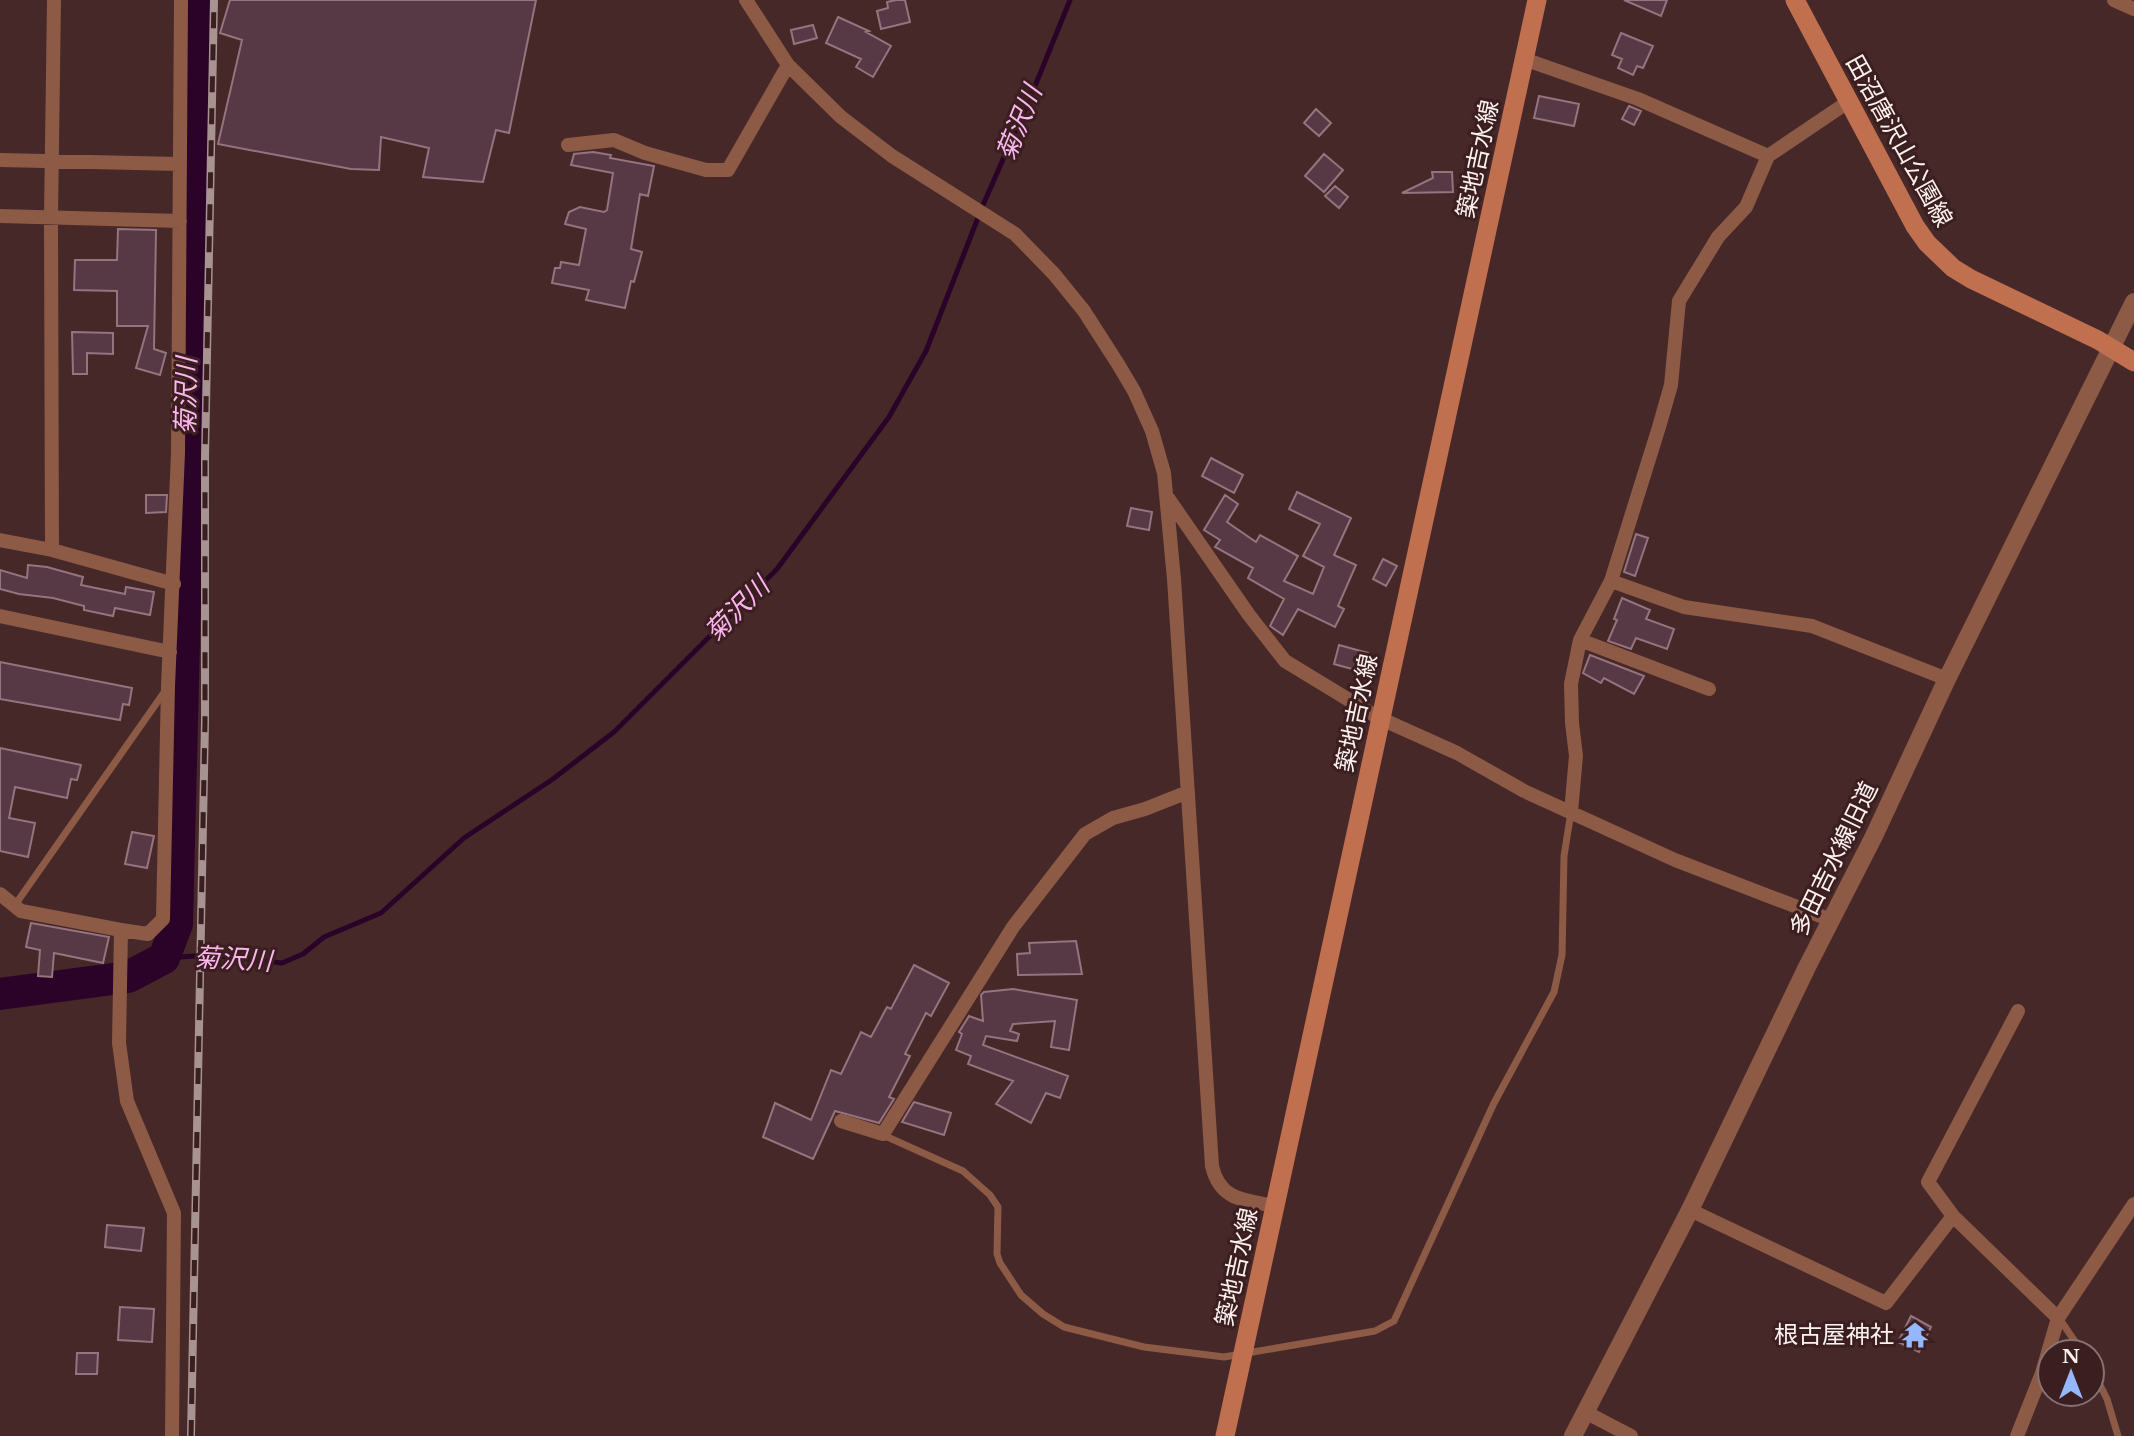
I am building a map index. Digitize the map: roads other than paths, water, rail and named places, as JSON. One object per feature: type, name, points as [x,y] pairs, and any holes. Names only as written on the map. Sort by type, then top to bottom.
[{"type":"main road","name":"築地吉水線","points":[[1225,1436],[1537,0]]},
{"type":"main road","name":"田沼唐沢山公園線","points":[[1795,0],[1915,226],[1940,257],[1971,279],[2098,340],[2134,362]]},
{"type":"street","points":[[51,550],[54,0]]},
{"type":"street","points":[[0,894],[21,911],[121,930],[148,934],[163,919],[168,686],[178,453],[181,0]]},
{"type":"street","points":[[746,0],[788,65],[841,117],[892,156],[1015,234],[1054,274],[1084,311],[1134,391],[1152,431],[1164,473],[1167,496],[1212,1166],[1216,1182],[1236,1198],[1275,1206]]},
{"type":"street","points":[[2114,0],[2134,9]]},
{"type":"street","points":[[1524,59],[1638,99],[1768,156]]},
{"type":"street","points":[[568,145],[614,140],[645,153],[706,170],[728,170],[788,65]]},
{"type":"street","points":[[1571,812],[1576,755],[1571,684],[1580,640],[1611,581],[1671,385],[1679,301],[1718,237],[1746,206],[1768,156],[1848,102]]},
{"type":"street","points":[[0,160],[180,164]]},
{"type":"street","points":[[0,216],[180,220]]},
{"type":"street","name":"多田吉水線旧道","points":[[1573,1436],[1689,1210],[2134,302]]},
{"type":"street","points":[[1167,496],[1249,615],[1285,660],[1381,719],[1457,752],[1524,791],[1675,860],[1831,920]]},
{"type":"street","points":[[0,540],[51,550],[174,584]]},
{"type":"street","points":[[1611,581],[1684,607],[1812,626],[1947,679]]},
{"type":"street","points":[[0,616],[170,652]]},
{"type":"street","points":[[1580,640],[1709,688]]},
{"type":"street","points":[[841,1121],[883,1134],[1013,928],[1085,834],[1113,818],[1188,793]]},
{"type":"street","points":[[121,930],[119,1043],[127,1101],[174,1213],[172,1436]]},
{"type":"street","points":[[2018,1012],[1928,1182],[1953,1216],[2058,1318]]},
{"type":"street","points":[[2017,1436],[2042,1373],[2058,1318],[2134,1204]]},
{"type":"street","points":[[1689,1210],[1886,1303],[1953,1216]]},
{"type":"street","points":[[1586,1412],[1631,1436]]},
{"type":"lane","points":[[14,906],[168,686]]},
{"type":"lane","points":[[883,1134],[963,1171],[990,1195],[998,1207],[997,1254],[1000,1264],[1021,1295],[1063,1327],[1143,1347],[1224,1357],[1375,1331],[1394,1321],[1494,1103],[1554,992],[1562,956],[1564,856],[1571,812]]},
{"type":"lane","points":[[2058,1318],[2072,1338]]},
{"type":"lane","points":[[2106,1397],[2118,1436]]},
{"type":"waterway","name":"菊沢川","points":[[0,994],[128,977],[164,958],[177,924],[188,481],[194,0]]},
{"type":"waterway","name":"菊沢川","points":[[164,958],[211,955],[282,963],[303,954],[324,937],[381,913],[464,838],[553,779],[614,732],[777,569],[889,417],[926,351],[983,205],[1070,0]]},
{"type":"railway","points":[[191,1436],[205,722],[205,456],[214,0]]},
{"type":"place","name":"根古屋神社","points":[[1915,1335]]}]
